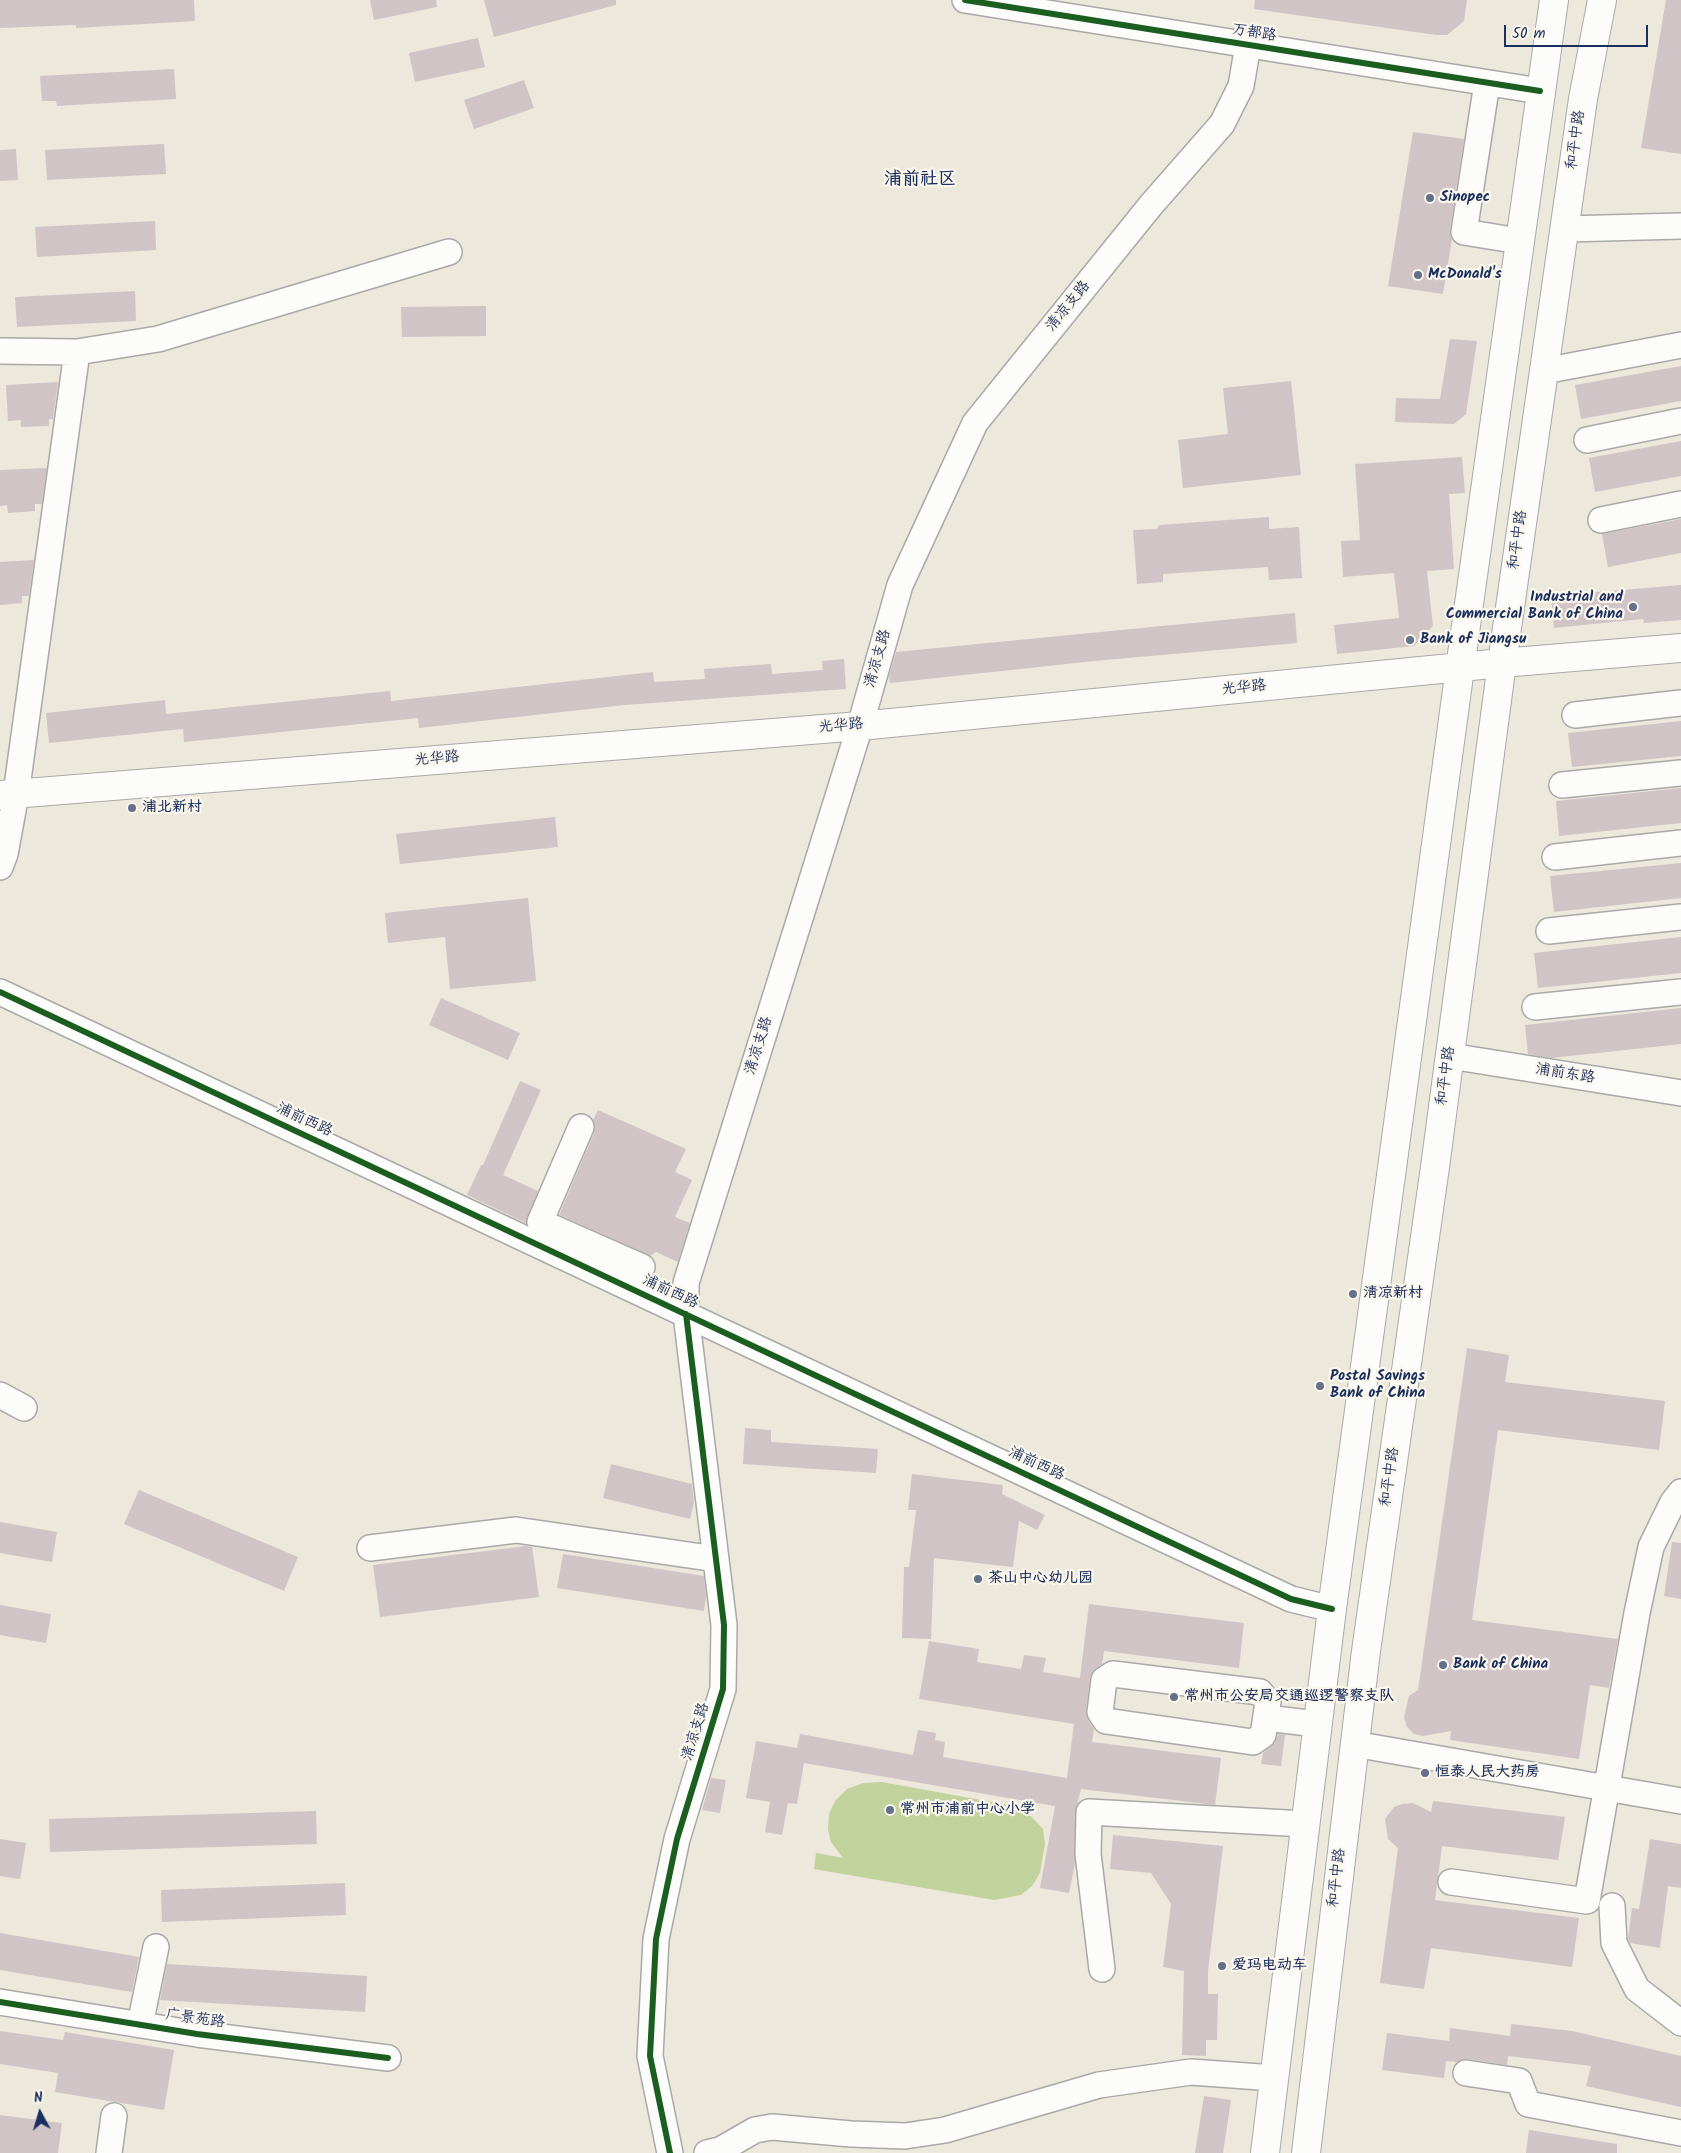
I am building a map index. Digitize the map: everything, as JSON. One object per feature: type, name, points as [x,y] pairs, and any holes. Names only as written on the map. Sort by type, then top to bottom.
[{"type":"main road","points":[[1265,2153],[1332,1608],[1460,668],[1554,0]]},
{"type":"main road","name":"和平中路","points":[[1306,2153],[1354,1744],[1450,1056],[1502,664],[1583,98],[1602,0]]},
{"type":"main road","name":"光华路","points":[[8,795],[860,726],[1681,648]]},
{"type":"street","name":"万都路","points":[[965,0],[1540,91]]},
{"type":"street","name":"清凉支路","points":[[669,2149],[650,2056],[656,1939],[677,1838],[723,1690],[724,1626],[686,1314],[686,1283],[860,726],[900,585],[975,423],[1152,205],[1222,124],[1240,86],[1248,45]]},
{"type":"street","points":[[1488,83],[1464,232],[1519,241]]},
{"type":"street","points":[[1564,229],[1681,226]]},
{"type":"street","points":[[0,350],[77,352],[158,340],[448,252]]},
{"type":"street","points":[[1544,371],[1681,346]]},
{"type":"street","points":[[0,867],[5,854],[8,795],[77,352]]},
{"type":"street","points":[[1587,440],[1681,421]]},
{"type":"street","points":[[1601,520],[1681,504]]},
{"type":"street","points":[[1575,715],[1681,703]]},
{"type":"street","points":[[1562,785],[1681,773]]},
{"type":"street","points":[[1555,857],[1681,844]]},
{"type":"street","points":[[1549,931],[1681,917]]},
{"type":"street","name":"浦前西路","points":[[0,992],[1291,1599],[1332,1608]]},
{"type":"street","points":[[1535,1007],[1681,992]]},
{"type":"street","name":"浦前东路","points":[[1450,1056],[1681,1093]]},
{"type":"street","points":[[582,1127],[540,1222],[642,1267],[631,1288]]},
{"type":"street","points":[[0,1395],[24,1408]]},
{"type":"street","points":[[1451,1882],[1587,1900],[1637,1613],[1651,1547],[1673,1502],[1681,1492]]},
{"type":"street","points":[[370,1548],[516,1530],[716,1559]]},
{"type":"street","points":[[1113,1674],[1260,1692],[1268,1702],[1266,1718],[1263,1735],[1252,1742],[1106,1721],[1100,1712],[1104,1680],[1113,1674]]},
{"type":"street","points":[[1266,1718],[1317,1724]]},
{"type":"street","points":[[1354,1744],[1681,1800]]},
{"type":"street","points":[[1102,1969],[1088,1854],[1089,1812],[1305,1824]]},
{"type":"street","points":[[1612,1906],[1614,1943],[1637,1989],[1681,2023]]},
{"type":"street","points":[[140,2024],[156,1947]]},
{"type":"street","name":"广景苑路","points":[[0,2002],[197,2034],[388,2058]]},
{"type":"street","points":[[706,2153],[720,2150],[755,2130],[772,2127],[851,2134],[905,2136],[945,2130],[1098,2085],[1191,2072],[1274,2078]]},
{"type":"street","points":[[1466,2073],[1519,2081],[1528,2104],[1681,2132]]},
{"type":"street","points":[[109,2153],[114,2116]]},
{"type":"street","points":[[669,2149],[703,2153]]},
{"type":"green space","points":[[882,1782],[1014,1806],[1027,1812],[1043,1829],[1045,1844],[1040,1873],[1032,1886],[1021,1895],[994,1900],[814,1869],[816,1853],[843,1858],[831,1842],[828,1830],[829,1814],[835,1801],[847,1789],[863,1783]]},
{"type":"building","points":[[0,0],[194,0],[195,21],[76,28],[76,25],[0,28]]},
{"type":"building","points":[[370,0],[436,0],[437,7],[374,20]]},
{"type":"building","points":[[484,0],[616,0],[616,5],[494,37]]},
{"type":"building","points":[[1255,0],[1467,0],[1464,21],[1447,35],[1436,35],[1254,9]]},
{"type":"building","points":[[1666,0],[1681,0],[1681,154],[1641,148]]},
{"type":"building","points":[[478,38],[485,67],[415,82],[409,53]]},
{"type":"building","points":[[174,69],[176,99],[57,106],[56,101],[42,101],[40,76]]},
{"type":"building","points":[[524,80],[534,108],[474,129],[464,100]]},
{"type":"building","name":"Sinopec","points":[[1413,132],[1464,139],[1450,230],[1452,239],[1443,294],[1388,286]]},
{"type":"building","points":[[164,144],[166,174],[47,180],[45,150]]},
{"type":"building","points":[[16,149],[18,180],[0,181],[0,150]]},
{"type":"building","points":[[155,221],[156,250],[37,257],[35,227]]},
{"type":"building","points":[[135,291],[136,321],[17,327],[15,297]]},
{"type":"building","points":[[486,306],[486,336],[402,337],[401,307]]},
{"type":"building","points":[[1450,339],[1477,341],[1466,414],[1454,424],[1395,422],[1396,398],[1440,399]]},
{"type":"building","points":[[1681,366],[1681,401],[1581,419],[1575,385]]},
{"type":"building","points":[[1291,381],[1301,475],[1183,488],[1178,440],[1228,434],[1223,388]]},
{"type":"building","points":[[58,382],[53,419],[49,419],[49,426],[21,427],[21,420],[8,421],[6,385]]},
{"type":"building","points":[[1681,441],[1681,476],[1595,492],[1589,458]]},
{"type":"building","points":[[1462,457],[1465,493],[1449,494],[1454,569],[1427,571],[1433,626],[1414,646],[1337,654],[1334,625],[1399,618],[1394,573],[1343,577],[1341,541],[1360,540],[1355,464]]},
{"type":"building","points":[[47,468],[42,504],[35,504],[35,511],[8,513],[7,505],[0,506],[0,470]]},
{"type":"building","points":[[1269,517],[1269,529],[1299,527],[1302,578],[1269,580],[1268,567],[1163,574],[1163,582],[1137,584],[1133,530],[1157,529],[1159,525]]},
{"type":"building","points":[[1681,519],[1681,553],[1608,567],[1602,534]]},
{"type":"building","points":[[34,560],[29,596],[22,596],[22,603],[0,605],[0,562]]},
{"type":"building","points":[[1681,585],[1681,620],[1644,623],[1643,619],[1554,628],[1551,596]]},
{"type":"building","points":[[1295,613],[1297,643],[1094,661],[890,683],[889,676],[896,652]]},
{"type":"building","points":[[844,659],[846,689],[624,705],[419,728],[418,718],[184,742],[183,729],[49,743],[46,713],[165,700],[166,714],[390,691],[391,701],[653,672],[654,682],[705,679],[704,669],[771,664],[772,674],[823,670],[822,661]]},
{"type":"building","points":[[1681,721],[1681,756],[1572,767],[1568,733]]},
{"type":"building","points":[[1681,788],[1681,823],[1559,836],[1556,801]]},
{"type":"building","points":[[555,817],[558,847],[400,864],[396,834]]},
{"type":"building","points":[[1681,863],[1681,898],[1554,912],[1550,876]]},
{"type":"building","points":[[528,898],[536,981],[450,989],[445,937],[388,943],[385,913]]},
{"type":"building","points":[[1681,937],[1681,973],[1538,988],[1534,953]]},
{"type":"building","points":[[441,998],[520,1033],[508,1060],[429,1025]]},
{"type":"building","points":[[1681,1008],[1681,1044],[1551,1058],[1528,1054],[1525,1025]]},
{"type":"building","points":[[520,1081],[541,1090],[503,1175],[538,1191],[526,1223],[467,1195],[481,1165],[483,1165]]},
{"type":"building","points":[[598,1110],[686,1149],[675,1172],[692,1180],[675,1217],[690,1223],[678,1262],[656,1252],[650,1256],[559,1215],[594,1133],[595,1126],[593,1120]]},
{"type":"building","points":[[1467,1348],[1509,1355],[1505,1382],[1665,1401],[1659,1450],[1498,1430],[1472,1620],[1618,1639],[1609,1688],[1590,1685],[1579,1759],[1450,1740],[1451,1731],[1423,1736],[1414,1734],[1407,1727],[1404,1717],[1409,1696],[1418,1690]]},
{"type":"building","points":[[745,1428],[771,1430],[771,1442],[878,1449],[876,1473],[743,1464]]},
{"type":"building","points":[[611,1464],[692,1484],[694,1502],[690,1519],[603,1498]]},
{"type":"building","points":[[912,1474],[1003,1485],[1002,1494],[1045,1515],[1037,1530],[1019,1521],[1013,1567],[934,1558],[931,1639],[902,1638],[904,1567],[909,1567],[916,1510],[908,1510]]},
{"type":"building","points":[[139,1490],[298,1557],[284,1591],[124,1524]]},
{"type":"building","points":[[0,1522],[57,1532],[52,1562],[0,1553]]},
{"type":"building","points":[[1672,1542],[1681,1543],[1681,1599],[1664,1596]]},
{"type":"building","points":[[526,1546],[532,1547],[539,1597],[380,1617],[373,1565]]},
{"type":"building","points":[[563,1554],[704,1576],[706,1597],[704,1611],[557,1588]]},
{"type":"building","points":[[1089,1604],[1244,1623],[1239,1668],[1104,1651],[1102,1664],[1092,1672],[1090,1678],[1086,1710],[1088,1720],[1094,1729],[1092,1742],[1221,1758],[1215,1805],[1081,1789],[1075,1812],[1075,1863],[1069,1893],[1040,1888],[1055,1806],[804,1763],[797,1804],[788,1803],[782,1835],[765,1832],[770,1802],[746,1798],[756,1741],[797,1748],[800,1734],[913,1755],[918,1730],[936,1733],[935,1740],[945,1742],[943,1757],[1067,1778],[1074,1724],[919,1699],[929,1641],[979,1649],[977,1662],[1021,1669],[1024,1655],[1046,1658],[1043,1672],[1080,1678]]},
{"type":"building","points":[[0,1605],[51,1614],[46,1643],[0,1635]]},
{"type":"building","points":[[1278,1734],[1285,1735],[1281,1766],[1261,1764],[1263,1753],[1275,1743]]},
{"type":"building","points":[[711,1778],[726,1780],[720,1813],[702,1810]]},
{"type":"building","points":[[1433,1801],[1565,1817],[1558,1860],[1442,1846],[1435,1900],[1579,1918],[1572,1967],[1431,1948],[1424,1989],[1380,1983],[1398,1848],[1388,1839],[1385,1819],[1394,1807],[1402,1804],[1413,1803],[1431,1812]]},
{"type":"building","points":[[316,1811],[317,1844],[50,1852],[49,1819]]},
{"type":"building","points":[[1113,1835],[1223,1846],[1208,1971],[1208,1994],[1218,1994],[1217,2040],[1206,2040],[1206,2056],[1182,2055],[1184,1971],[1163,1967],[1171,1904],[1151,1873],[1110,1869]]},
{"type":"building","points":[[0,1839],[26,1843],[20,1879],[0,1876]]},
{"type":"building","points":[[1650,1839],[1681,1844],[1681,1888],[1668,1886],[1660,1948],[1630,1943],[1628,1939],[1632,1908],[1639,1909]]},
{"type":"building","points":[[345,1883],[346,1915],[162,1922],[161,1890]]},
{"type":"building","points":[[0,1933],[139,1957],[132,1992],[0,1970]]},
{"type":"building","points":[[167,1964],[367,1976],[365,2012],[160,2000]]},
{"type":"building","points":[[1511,2024],[1572,2031],[1681,2056],[1681,2107],[1586,2086],[1591,2066],[1508,2056],[1507,2065],[1468,2059],[1457,2062],[1446,2061],[1444,2078],[1382,2070],[1387,2033],[1449,2041],[1450,2028],[1510,2036]]},
{"type":"building","points":[[0,2031],[63,2040],[65,2032],[174,2050],[164,2110],[55,2092],[58,2073],[0,2064]]},
{"type":"building","points":[[1204,2096],[1231,2100],[1223,2153],[1195,2153]]},
{"type":"building","points":[[0,2115],[62,2123],[58,2153],[0,2153]]},
{"type":"building","points":[[1529,2130],[1617,2144],[1617,2153],[1526,2153]]},
{"type":"cycle path","points":[[965,0],[1540,91]]},
{"type":"cycle path","points":[[0,992],[1291,1599],[1332,1609]]},
{"type":"cycle path","points":[[670,2153],[650,2056],[656,1939],[677,1839],[723,1689],[724,1625],[686,1314]]},
{"type":"cycle path","points":[[0,2002],[197,2034],[388,2058]]},
{"type":"place","name":"Sinopec","points":[[1430,198]]},
{"type":"place","name":"McDonald's","points":[[1418,275]]},
{"type":"place","name":"Industrial and Commercial Bank of China","points":[[1633,607]]},
{"type":"place","name":"Bank of Jiangsu","points":[[1410,640]]},
{"type":"place","name":"浦北新村","points":[[132,808]]},
{"type":"place","name":"清凉新村","points":[[1353,1294]]},
{"type":"place","name":"Postal Savings Bank of China","points":[[1320,1386]]},
{"type":"place","name":"茶山中心幼儿园","points":[[978,1579]]},
{"type":"place","name":"Bank of China","points":[[1443,1665]]},
{"type":"place","name":"常州市公安局交通巡逻警察支队","points":[[1174,1697]]},
{"type":"place","name":"恒泰人民大药房","points":[[1425,1773]]},
{"type":"place","name":"常州市浦前中心小学","points":[[890,1810]]},
{"type":"place","name":"爱玛电动车","points":[[1222,1966]]},
{"type":"district","name":"浦前社区","points":[[920,181]]}]
